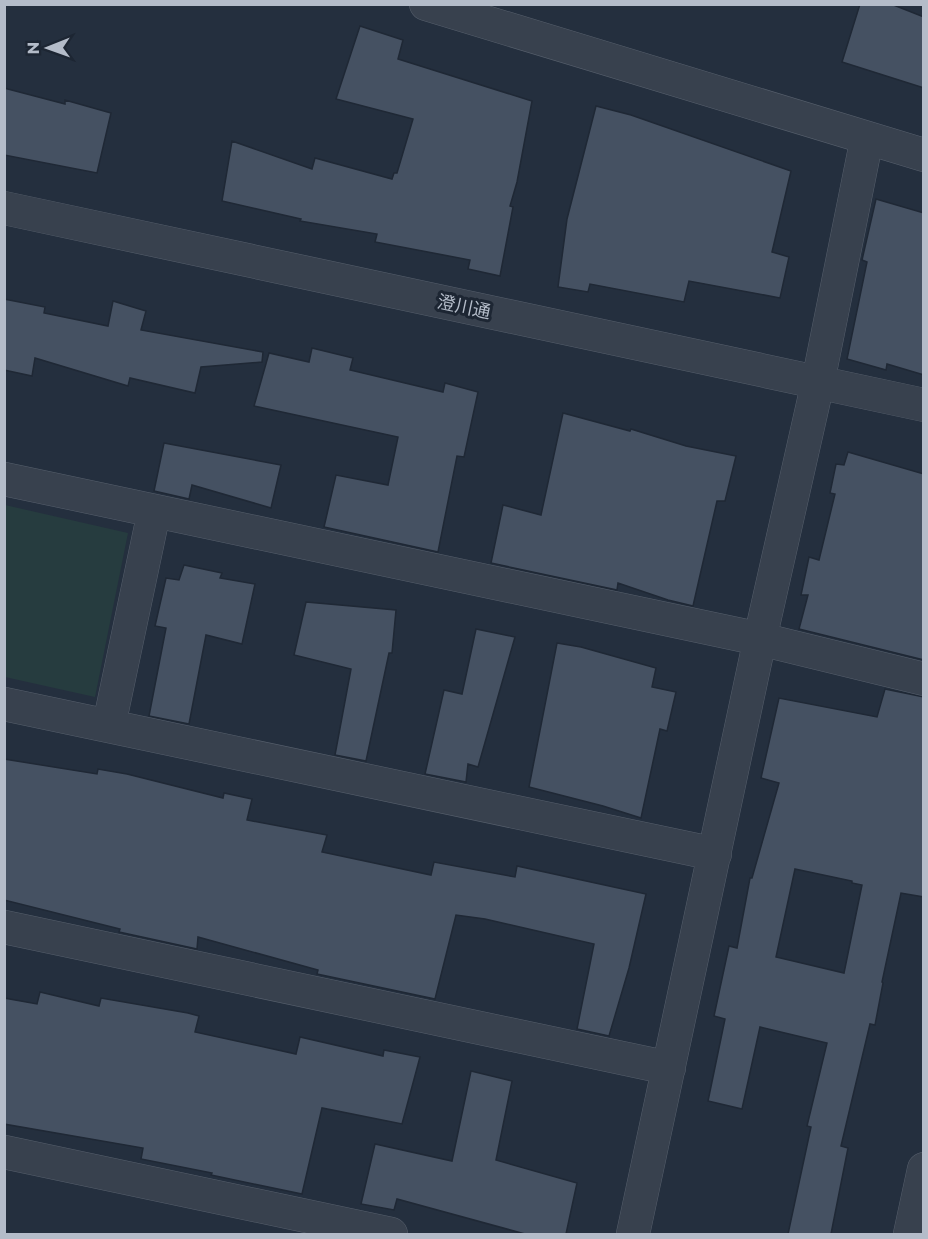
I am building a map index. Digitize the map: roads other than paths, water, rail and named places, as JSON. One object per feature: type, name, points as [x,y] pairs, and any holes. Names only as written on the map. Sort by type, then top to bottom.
[{"type":"street","points":[[426,4],[924,155]]},
{"type":"street","points":[[633,1234],[760,639],[818,382],[867,138]]},
{"type":"street","name":"澄川通","points":[[4,208],[924,405]]},
{"type":"street","points":[[4,479],[760,639],[924,679]]},
{"type":"street","points":[[109,725],[154,512]]},
{"type":"street","points":[[4,704],[715,854]]},
{"type":"street","points":[[4,927],[669,1068]]},
{"type":"street","points":[[4,1152],[391,1234]]},
{"type":"street","points":[[909,1234],[924,1169]]}]
